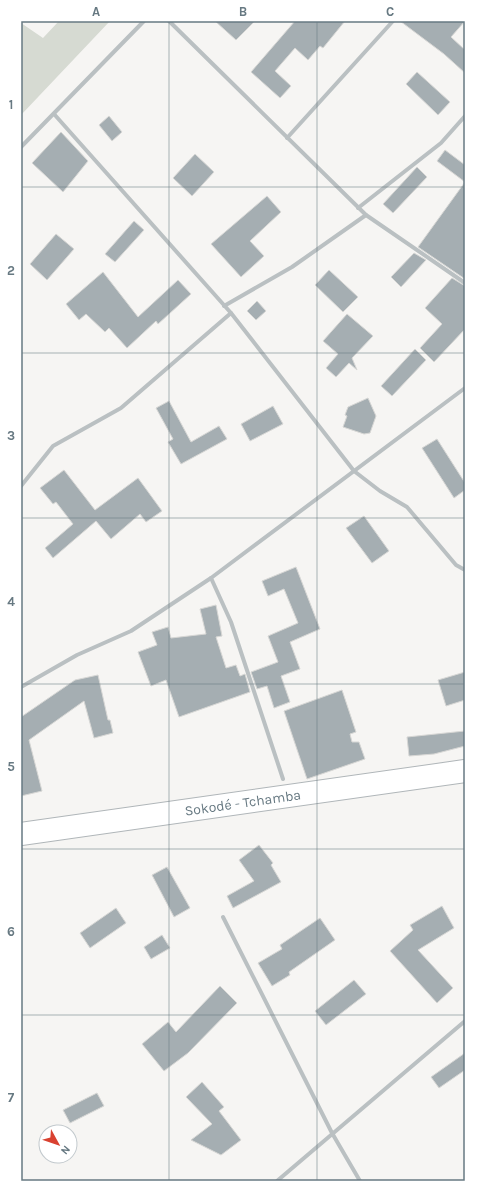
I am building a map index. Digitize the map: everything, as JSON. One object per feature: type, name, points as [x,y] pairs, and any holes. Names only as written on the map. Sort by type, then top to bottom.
[{"type":"main road","name":"Sokodé - Tchamba","points":[[21,834],[465,771]]},
{"type":"street","points":[[21,147],[144,21]]},
{"type":"street","points":[[169,21],[358,208],[465,283]]},
{"type":"street","points":[[287,138],[393,21]]},
{"type":"street","points":[[54,114],[231,313],[354,471],[380,491],[407,507],[456,565],[465,570]]},
{"type":"street","points":[[358,208],[441,143],[465,116]]},
{"type":"street","points":[[224,306],[292,267],[366,215]]},
{"type":"street","points":[[21,486],[54,446],[121,408],[231,313]]},
{"type":"street","points":[[21,687],[77,655],[131,632],[212,578],[465,388]]},
{"type":"street","points":[[212,578],[233,629],[283,779]]},
{"type":"street","points":[[223,917],[332,1133],[360,1181]]},
{"type":"street","points":[[277,1181],[465,1021]]},
{"type":"shaded area","points":[[59,21],[110,21],[21,115],[21,23],[43,38]]},
{"type":"building","points":[[215,21],[255,21],[236,40]]},
{"type":"building","points":[[295,21],[345,21],[323,48],[320,46],[308,60],[295,48],[275,71],[291,86],[280,98],[251,72]]},
{"type":"building","points":[[400,21],[465,21],[451,37],[465,50],[465,73],[444,54]]},
{"type":"building","points":[[417,72],[450,102],[438,115],[406,84]]},
{"type":"building","points":[[109,116],[122,132],[112,141],[99,125]]},
{"type":"building","points":[[61,132],[88,161],[63,192],[32,163]]},
{"type":"building","points":[[445,150],[465,165],[465,182],[437,161]]},
{"type":"building","points":[[195,154],[214,172],[192,196],[173,178]]},
{"type":"building","points":[[417,167],[427,177],[393,213],[383,204]]},
{"type":"building","points":[[465,182],[465,279],[418,247]]},
{"type":"building","points":[[267,196],[281,212],[250,241],[264,256],[241,277],[211,244]]},
{"type":"building","points":[[134,221],[144,230],[115,262],[105,254]]},
{"type":"building","points":[[56,234],[74,249],[47,280],[30,264]]},
{"type":"building","points":[[414,253],[426,260],[401,287],[391,277]]},
{"type":"building","points":[[329,270],[358,297],[343,312],[315,285]]},
{"type":"building","points":[[103,272],[138,317],[178,280],[191,294],[158,324],[156,321],[127,348],[109,328],[105,332],[86,314],[79,320],[66,304]]},
{"type":"building","points":[[452,278],[465,286],[465,329],[434,362],[420,348],[442,324],[425,308]]},
{"type":"building","points":[[257,301],[266,311],[256,320],[247,311]]},
{"type":"building","points":[[347,314],[373,336],[352,358],[357,370],[349,363],[336,377],[326,368],[338,354],[323,341]]},
{"type":"building","points":[[415,349],[426,360],[392,396],[381,386]]},
{"type":"building","points":[[368,398],[376,416],[370,433],[364,434],[343,427],[347,416],[345,415],[348,407]]},
{"type":"building","points":[[169,401],[191,442],[219,426],[227,439],[181,464],[168,442],[173,439],[156,408]]},
{"type":"building","points":[[273,406],[283,424],[250,441],[241,424]]},
{"type":"building","points":[[437,439],[465,483],[465,490],[454,498],[422,448]]},
{"type":"building","points":[[64,470],[95,510],[138,478],[162,511],[146,522],[140,514],[111,539],[96,521],[53,558],[45,548],[73,524],[56,502],[53,504],[40,488]]},
{"type":"building","points":[[364,516],[389,551],[372,563],[346,528]]},
{"type":"building","points":[[296,567],[320,629],[290,642],[300,669],[281,676],[290,702],[274,708],[267,686],[257,689],[251,672],[278,662],[268,636],[298,623],[284,589],[268,596],[262,581]]},
{"type":"building","points":[[216,605],[222,636],[216,637],[226,668],[236,665],[240,676],[245,674],[250,692],[179,717],[166,680],[151,686],[138,652],[157,645],[152,632],[168,627],[171,638],[206,634],[200,609]]},
{"type":"building","points":[[465,672],[465,700],[446,706],[438,680]]},
{"type":"building","points":[[98,675],[108,720],[110,720],[113,733],[94,738],[84,701],[29,740],[42,791],[21,796],[21,717],[75,680]]},
{"type":"building","points":[[342,690],[356,732],[350,734],[352,742],[359,742],[365,759],[307,779],[284,711]]},
{"type":"building","points":[[465,731],[465,746],[434,754],[409,756],[407,737]]},
{"type":"building","points":[[259,845],[273,863],[271,865],[281,882],[233,908],[227,896],[254,881],[239,860]]},
{"type":"building","points":[[167,867],[190,908],[174,917],[152,875]]},
{"type":"building","points":[[442,906],[454,928],[418,950],[453,988],[437,1003],[390,951],[413,930],[410,925]]},
{"type":"building","points":[[116,908],[126,923],[90,948],[80,933]]},
{"type":"building","points":[[320,918],[335,940],[289,972],[290,975],[272,986],[258,963],[282,949],[280,945]]},
{"type":"building","points":[[162,935],[170,948],[151,959],[144,947]]},
{"type":"building","points":[[354,980],[366,994],[326,1025],[315,1011]]},
{"type":"building","points":[[220,986],[237,1003],[188,1053],[164,1071],[142,1044],[168,1022],[176,1032]]},
{"type":"building","points":[[465,1053],[465,1070],[439,1088],[431,1077]]},
{"type":"building","points":[[202,1082],[224,1107],[219,1111],[241,1140],[221,1155],[191,1140],[212,1124],[186,1097]]},
{"type":"building","points":[[97,1093],[104,1106],[70,1123],[63,1110]]}]
